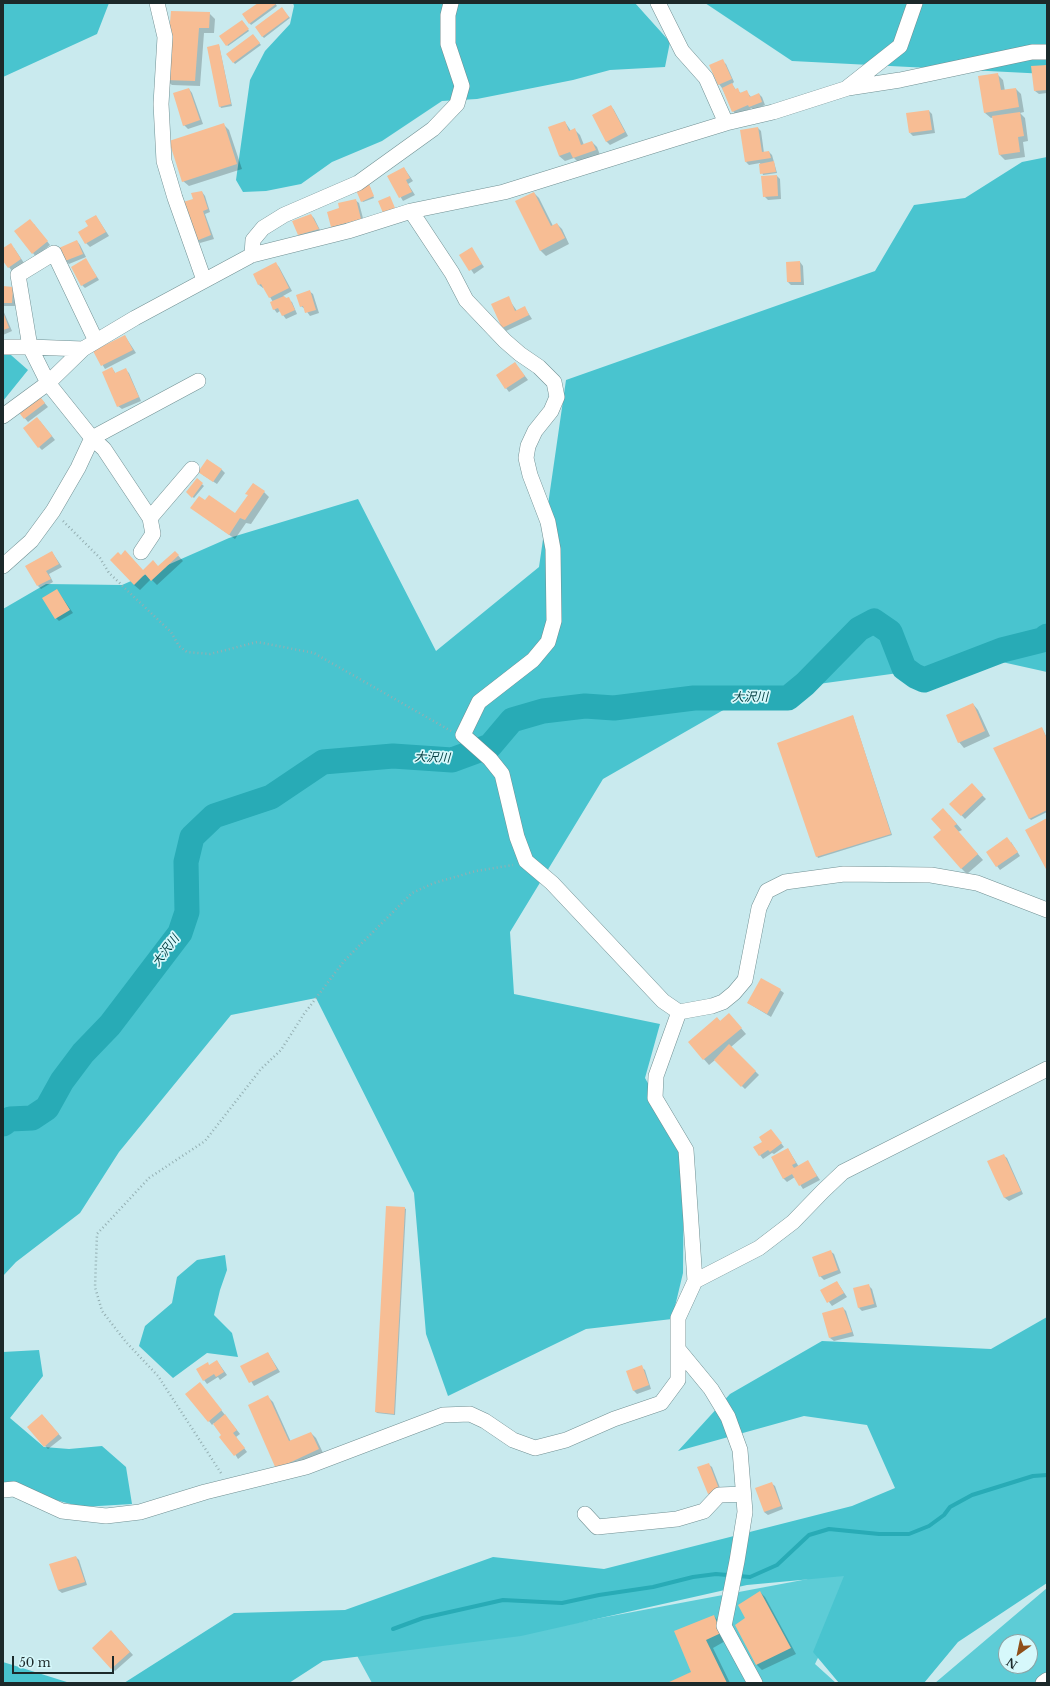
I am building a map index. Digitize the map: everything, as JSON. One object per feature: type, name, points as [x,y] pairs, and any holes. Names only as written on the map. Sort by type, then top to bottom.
[{"type":"street","points":[[157,3],[165,37],[161,104],[164,161],[175,198],[204,280]]},
{"type":"street","points":[[252,255],[253,240],[263,228],[284,215],[358,183],[433,129],[457,104],[462,86],[448,44],[448,15],[451,3]]},
{"type":"street","points":[[658,3],[682,52],[706,78],[726,123]]},
{"type":"street","points":[[848,88],[900,46],[915,3]]},
{"type":"street","points":[[3,416],[48,382],[83,349],[135,318],[252,255],[348,231],[411,211],[504,192],[726,123],[773,112],[848,88],[900,80],[1032,52],[1047,52]]},
{"type":"street","points":[[411,211],[452,274],[466,300],[505,341],[520,354],[539,367],[554,382],[557,397],[551,411],[535,431],[528,446],[526,458],[530,475],[548,522],[553,549],[554,621],[548,642],[533,660],[478,702],[463,735],[490,759],[502,774],[517,837],[526,861],[552,883],[663,1001],[679,1012],[712,1006],[723,1002],[734,993],[745,980],[759,908],[767,892],[785,882],[844,874],[931,875],[977,883],[1047,910]]},
{"type":"street","points":[[96,341],[54,253],[18,275],[30,347],[48,382],[92,438],[104,449],[150,518],[153,534],[141,552]]},
{"type":"street","points":[[3,347],[83,349]]},
{"type":"street","points":[[3,566],[31,542],[53,511],[78,468],[92,438],[198,381]]},
{"type":"street","points":[[150,518],[192,469]]},
{"type":"street","points":[[3,1490],[14,1490],[62,1511],[106,1516],[140,1512],[229,1486],[306,1467],[443,1415],[470,1414],[485,1421],[513,1440],[535,1448],[566,1440],[614,1419],[661,1403],[678,1380],[678,1318],[695,1281],[686,1150],[655,1098],[656,1076],[679,1012]]},
{"type":"street","points":[[695,1281],[759,1248],[793,1222],[823,1190],[843,1172],[1047,1069]]},
{"type":"street","points":[[678,1349],[711,1389],[728,1417],[740,1450],[745,1512],[724,1626],[755,1683]]},
{"type":"street","points":[[585,1514],[597,1527],[677,1519],[704,1511],[719,1496],[743,1494]]},
{"type":"street","points":[[1043,1683],[1047,1680]]},
{"type":"path","points":[[53,511],[100,558],[110,573],[171,632],[179,646],[187,652],[210,654],[257,642],[314,653],[451,730],[463,735]]},
{"type":"path","points":[[229,1486],[198,1435],[158,1376],[126,1342],[102,1311],[95,1287],[97,1234],[149,1178],[205,1141],[261,1069],[281,1050],[304,1014],[344,961],[412,892],[434,883],[476,871],[514,865],[526,861]]},
{"type":"shaded area","points":[[3,3],[109,3],[97,34],[3,77]]},
{"type":"shaded area","points":[[293,3],[635,3],[670,42],[665,67],[610,70],[573,80],[477,99],[442,101],[382,141],[332,162],[301,184],[266,191],[243,192],[236,180],[250,80],[265,51],[290,24],[294,6]]},
{"type":"shaded area","points":[[705,3],[1047,3],[1047,74],[792,61]]},
{"type":"shaded area","points":[[1047,157],[1047,672],[993,660],[753,693],[603,779],[510,932],[514,994],[660,1024],[645,1078],[684,1147],[683,1273],[672,1319],[586,1329],[448,1396],[426,1334],[414,1193],[316,998],[231,1015],[119,1152],[80,1213],[16,1262],[3,1276],[3,609],[46,584],[122,585],[229,538],[358,499],[436,651],[539,567],[566,380],[875,271],[914,205],[965,198],[1022,162]]},
{"type":"shaded area","points":[[3,348],[28,370],[3,401]]},
{"type":"shaded area","points":[[225,1255],[227,1270],[214,1315],[232,1333],[238,1357],[207,1353],[173,1378],[139,1346],[145,1326],[172,1303],[177,1277],[197,1260]]},
{"type":"shaded area","points":[[1047,1317],[1047,1583],[958,1642],[924,1683],[839,1683],[813,1652],[844,1576],[747,1585],[521,1636],[323,1661],[289,1683],[124,1683],[234,1613],[345,1610],[493,1557],[604,1569],[852,1506],[895,1488],[867,1425],[804,1416],[678,1451],[730,1394],[822,1341],[991,1349]]},
{"type":"shaded area","points":[[39,1350],[43,1376],[10,1418],[44,1447],[69,1449],[102,1446],[126,1467],[132,1504],[82,1507],[14,1489],[3,1490],[3,1352]]},
{"type":"shaded area","points":[[861,1569],[815,1664],[836,1683],[372,1683],[355,1652],[500,1638]]},
{"type":"shaded area","points":[[1047,1588],[1047,1679],[1042,1683],[935,1683]]},
{"type":"shaded area","points":[[3,1662],[70,1683],[3,1683]]},
{"type":"building","points":[[258,3],[276,4],[249,24],[242,14]]},
{"type":"building","points":[[282,7],[289,17],[262,37],[255,27]]},
{"type":"building","points":[[171,11],[210,12],[209,28],[199,28],[195,81],[165,80]]},
{"type":"building","points":[[242,20],[249,29],[226,46],[219,36]]},
{"type":"building","points":[[253,34],[260,43],[233,63],[226,54]]},
{"type":"building","points":[[219,44],[231,104],[219,107],[207,47]]},
{"type":"building","points":[[723,59],[732,79],[718,85],[709,65]]},
{"type":"building","points":[[1047,65],[1047,90],[1034,91],[1031,66]]},
{"type":"building","points":[[998,73],[1001,90],[1016,88],[1019,107],[984,113],[978,76]]},
{"type":"building","points":[[732,83],[735,89],[738,88],[740,93],[747,90],[750,97],[759,93],[762,102],[749,107],[748,105],[732,112],[722,88]]},
{"type":"building","points":[[189,88],[200,120],[183,126],[173,93]]},
{"type":"building","points":[[611,105],[625,132],[606,142],[592,115]]},
{"type":"building","points":[[929,110],[932,130],[909,133],[906,113]]},
{"type":"building","points":[[1020,112],[1024,136],[1018,137],[1020,152],[999,155],[992,116]]},
{"type":"building","points":[[565,121],[569,131],[575,128],[581,145],[592,141],[596,150],[573,158],[570,152],[559,156],[548,127]]},
{"type":"building","points":[[224,123],[237,164],[182,182],[169,141]]},
{"type":"building","points":[[758,127],[762,152],[769,151],[771,158],[745,162],[740,130]]},
{"type":"building","points":[[774,161],[776,172],[760,174],[759,164]]},
{"type":"building","points":[[404,167],[410,178],[406,180],[412,192],[399,198],[387,176]]},
{"type":"building","points":[[777,175],[778,196],[763,197],[761,176]]},
{"type":"building","points":[[369,184],[374,196],[361,202],[356,190]]},
{"type":"building","points":[[202,191],[208,209],[203,211],[211,235],[196,241],[183,202],[193,199],[191,193]]},
{"type":"building","points":[[534,192],[551,226],[557,223],[565,238],[540,251],[515,201]]},
{"type":"building","points":[[390,196],[395,208],[383,213],[378,201]]},
{"type":"building","points":[[356,199],[361,219],[331,227],[327,212],[339,208],[338,203]]},
{"type":"building","points":[[311,214],[319,229],[298,235],[292,221]]},
{"type":"building","points":[[96,215],[106,232],[85,244],[78,232],[88,226],[85,221]]},
{"type":"building","points":[[30,219],[48,241],[32,254],[14,231]]},
{"type":"building","points":[[77,240],[83,254],[65,261],[59,248]]},
{"type":"building","points":[[11,243],[21,259],[8,268],[3,261],[3,248]]},
{"type":"building","points":[[472,247],[482,264],[469,271],[459,255]]},
{"type":"building","points":[[86,258],[97,277],[81,286],[71,267]]},
{"type":"building","points":[[800,261],[801,282],[787,282],[786,262]]},
{"type":"building","points":[[276,262],[289,288],[269,298],[261,284],[258,285],[253,274]]},
{"type":"building","points":[[3,286],[13,287],[12,303],[3,303]]},
{"type":"building","points":[[310,290],[316,310],[305,313],[303,306],[300,307],[296,295]]},
{"type":"building","points":[[284,296],[286,298],[289,297],[295,310],[282,316],[278,308],[273,310],[270,302]]},
{"type":"building","points":[[509,296],[515,311],[525,306],[529,315],[502,328],[491,304]]},
{"type":"building","points":[[3,312],[9,328],[3,330]]},
{"type":"building","points":[[125,335],[133,350],[101,366],[93,351]]},
{"type":"building","points":[[515,362],[525,376],[505,389],[496,375]]},
{"type":"building","points":[[112,367],[115,373],[126,368],[139,397],[117,407],[102,372]]},
{"type":"building","points":[[38,394],[45,403],[24,419],[17,410]]},
{"type":"building","points":[[37,417],[52,436],[38,448],[23,428]]},
{"type":"building","points":[[207,459],[222,469],[213,482],[198,472]]},
{"type":"building","points":[[197,478],[203,483],[192,498],[186,492]]},
{"type":"building","points":[[253,483],[265,491],[245,520],[240,518],[229,535],[190,508],[199,496],[205,500],[209,495],[235,513],[248,495],[245,494]]},
{"type":"building","points":[[125,550],[143,570],[153,560],[158,566],[175,551],[179,555],[151,581],[145,574],[134,585],[110,560],[118,552],[121,555]]},
{"type":"building","points":[[52,551],[59,564],[46,571],[51,579],[37,586],[25,566]]},
{"type":"building","points":[[57,589],[70,610],[55,619],[42,598]]},
{"type":"building","points":[[973,703],[985,731],[958,743],[946,715]]},
{"type":"building","points":[[853,715],[891,834],[816,857],[777,743]]},
{"type":"building","points":[[1042,727],[1047,739],[1047,810],[1029,819],[993,748]]},
{"type":"building","points":[[972,783],[983,795],[961,816],[949,804]]},
{"type":"building","points":[[943,808],[957,824],[954,826],[978,854],[961,869],[933,837],[941,830],[931,819]]},
{"type":"building","points":[[1047,818],[1047,871],[1025,830]]},
{"type":"building","points":[[1007,837],[1018,852],[996,867],[986,852]]},
{"type":"building","points":[[761,978],[781,989],[767,1014],[747,1003]]},
{"type":"building","points":[[729,1013],[742,1028],[703,1060],[688,1042],[717,1017],[720,1021]]},
{"type":"building","points":[[729,1044],[756,1071],[741,1087],[714,1060]]},
{"type":"building","points":[[771,1129],[782,1143],[770,1152],[768,1150],[759,1156],[753,1147],[762,1142],[759,1137]]},
{"type":"building","points":[[788,1148],[796,1163],[792,1165],[794,1168],[808,1160],[817,1176],[799,1186],[792,1174],[783,1179],[771,1157]]},
{"type":"building","points":[[1004,1154],[1021,1191],[1004,1198],[987,1161]]},
{"type":"building","points":[[386,1206],[405,1207],[394,1414],[375,1412]]},
{"type":"building","points":[[831,1250],[838,1270],[819,1277],[812,1257]]},
{"type":"building","points":[[837,1281],[844,1293],[827,1303],[820,1290]]},
{"type":"building","points":[[869,1284],[874,1304],[858,1308],[853,1288]]},
{"type":"building","points":[[843,1307],[852,1332],[829,1338],[822,1313]]},
{"type":"building","points":[[268,1352],[277,1369],[249,1383],[240,1366]]},
{"type":"building","points":[[217,1360],[224,1372],[216,1377],[214,1374],[203,1381],[196,1369],[208,1362],[209,1365]]},
{"type":"building","points":[[642,1365],[649,1385],[633,1391],[626,1371]]},
{"type":"building","points":[[200,1382],[222,1410],[208,1422],[185,1394]]},
{"type":"building","points":[[268,1395],[289,1441],[311,1432],[319,1449],[276,1469],[248,1405]]},
{"type":"building","points":[[42,1414],[59,1434],[44,1447],[27,1427]]},
{"type":"building","points":[[225,1414],[237,1430],[233,1433],[245,1448],[234,1456],[219,1437],[221,1435],[213,1424]]},
{"type":"building","points":[[709,1463],[719,1489],[708,1494],[697,1467]]},
{"type":"building","points":[[772,1482],[781,1506],[764,1512],[755,1488]]},
{"type":"building","points":[[76,1556],[85,1582],[58,1590],[49,1564]]},
{"type":"building","points":[[760,1591],[791,1648],[756,1665],[735,1625],[745,1618],[738,1605]]},
{"type":"building","points":[[714,1615],[721,1633],[706,1640],[727,1683],[667,1683],[691,1672],[674,1631]]},
{"type":"building","points":[[111,1630],[130,1652],[111,1669],[92,1648]]},
{"type":"waterway","name":"大沢川","points":[[3,1124],[10,1119],[32,1118],[47,1108],[62,1081],[83,1053],[110,1025],[180,933],[187,912],[186,862],[192,837],[214,816],[271,797],[323,762],[393,756],[452,760],[490,746],[512,720],[543,711],[585,706],[614,708],[694,698],[788,698],[805,684],[859,629],[874,621],[890,632],[904,668],[915,676],[924,680],[1002,650],[1042,640],[1047,636]]},
{"type":"waterway","points":[[393,1629],[423,1618],[503,1600],[562,1603],[599,1595],[653,1587],[693,1577],[716,1574],[750,1577],[777,1565],[809,1535],[829,1529],[879,1534],[909,1534],[929,1526],[944,1515],[950,1507],[972,1495],[1033,1476],[1047,1475]]}]
